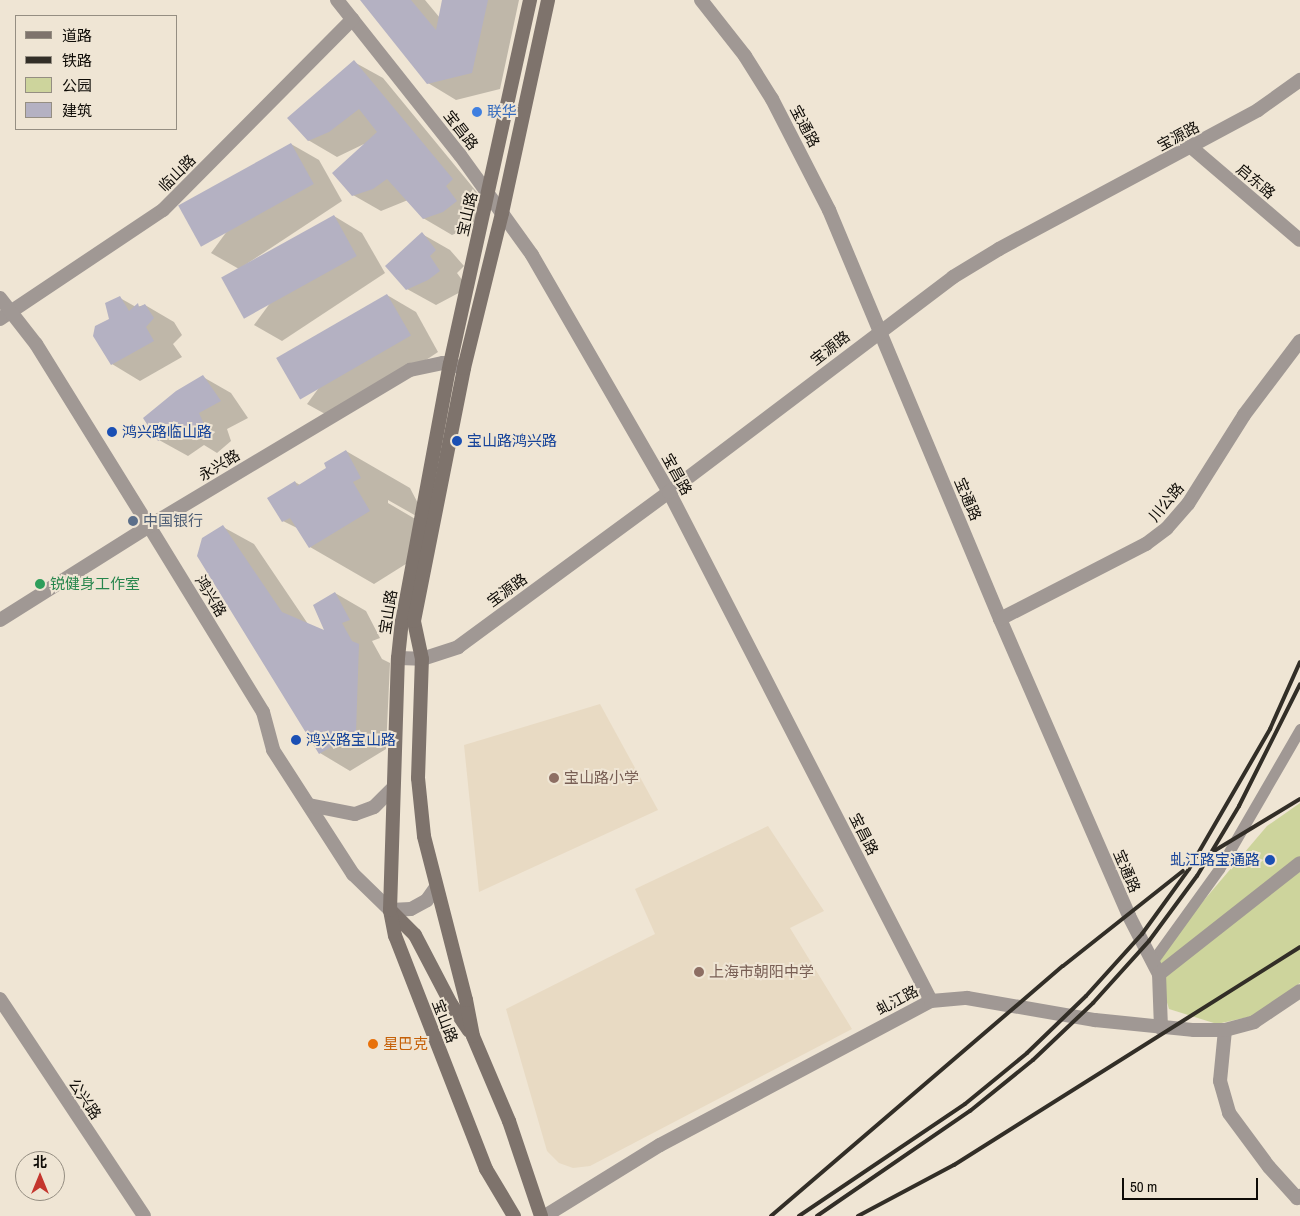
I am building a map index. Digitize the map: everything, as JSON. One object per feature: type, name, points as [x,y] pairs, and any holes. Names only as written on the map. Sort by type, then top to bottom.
[{"type":"main road","name":"宝山路","points":[[514,1216],[486,1169],[395,936],[390,910],[398,658],[450,364],[489,194],[530,0]]},
{"type":"main road","name":"宝山路","points":[[541,1216],[509,1121],[473,1036],[466,1000],[424,836],[418,778],[422,659],[414,621],[464,368],[502,213],[548,0]]},
{"type":"main road","points":[[390,910],[415,936],[451,1004],[473,1036]]},
{"type":"street","name":"宝昌路","points":[[336,0],[489,194],[532,255],[669,492],[931,1000]]},
{"type":"street","name":"宝通路","points":[[701,0],[745,56],[794,139],[830,210],[1000,620],[1129,916],[1154,959],[1159,974],[1161,1028]]},
{"type":"street","name":"临山路","points":[[6,315],[163,210],[352,19]]},
{"type":"street","name":"宝源路","points":[[398,658],[422,659],[458,646],[669,492],[880,330],[976,262],[1266,106],[1300,80]]},
{"type":"street","name":"启东路","points":[[1191,147],[1300,240]]},
{"type":"street","name":"鸿兴路","points":[[0,298],[6,315],[36,344],[263,712],[273,750],[353,874],[390,910]]},
{"type":"street","name":"川公路","points":[[1000,620],[1146,544],[1167,528],[1188,504],[1249,408],[1300,341]]},
{"type":"street","name":"永兴路","points":[[0,620],[149,526],[410,370],[428,364],[450,364],[464,368]]},
{"type":"street","points":[[309,805],[355,814],[374,807],[393,788]]},
{"type":"street","points":[[1159,974],[1300,863]]},
{"type":"street","points":[[390,910],[411,909],[427,900],[436,887]]},
{"type":"street","name":"虬江路","points":[[545,1216],[660,1145],[931,1000],[967,998],[1095,1020],[1161,1028],[1225,1030],[1254,1022],[1300,991]]},
{"type":"street","name":"公兴路","points":[[0,999],[144,1216]]},
{"type":"street","points":[[1225,1030],[1220,1081],[1225,1103],[1240,1130],[1298,1197]]},
{"type":"lane","points":[[1154,959],[1219,869],[1300,729]]},
{"type":"shaded area","name":"宝山路小学","points":[[600,704],[658,810],[479,892],[464,745]]},
{"type":"shaded area","name":"上海市朝阳中学","points":[[768,826],[824,911],[790,928],[852,1029],[590,1166],[573,1168],[559,1163],[547,1151],[506,1009],[655,934],[635,889]]},
{"type":"green space","points":[[1300,803],[1300,983],[1257,1015],[1217,1024],[1169,1009],[1154,959],[1267,826]]},
{"type":"building","points":[[360,0],[411,0],[436,30],[442,0],[488,0],[472,73],[427,84]]},
{"type":"building","points":[[354,60],[453,179],[446,186],[457,201],[443,212],[423,219],[387,179],[373,189],[352,196],[332,173],[377,132],[359,109],[329,132],[308,141],[287,118]]},
{"type":"building","points":[[291,143],[314,184],[201,247],[178,206]]},
{"type":"building","points":[[334,215],[357,256],[244,319],[221,278]]},
{"type":"building","points":[[422,232],[436,250],[430,256],[440,271],[428,280],[406,290],[385,266]]},
{"type":"building","points":[[387,294],[411,336],[300,400],[276,358]]},
{"type":"building","points":[[120,296],[129,311],[138,303],[139,307],[145,304],[154,318],[146,327],[154,341],[111,365],[93,336],[95,326],[109,319],[105,303]]},
{"type":"building","points":[[203,375],[221,401],[199,413],[204,424],[188,437],[180,426],[158,441],[143,418],[176,391]]},
{"type":"building","points":[[346,450],[361,478],[353,482],[370,511],[309,548],[290,518],[282,522],[267,498],[295,481],[297,486],[326,468],[324,463]]},
{"type":"building","points":[[223,525],[282,612],[324,630],[313,605],[335,592],[350,620],[342,623],[352,641],[359,644],[356,732],[319,754],[197,556],[202,538]]},
{"type":"railway","points":[[799,1216],[965,1104],[1027,1053],[1086,996],[1142,934],[1189,869],[1270,729],[1300,662]]},
{"type":"railway","points":[[817,1216],[970,1111],[1033,1060],[1093,1003],[1149,941],[1197,876],[1239,806],[1300,684]]},
{"type":"railway","points":[[1214,851],[1300,799]]},
{"type":"railway","points":[[771,1216],[1063,966],[1183,871]]},
{"type":"railway","points":[[858,1216],[954,1165],[1300,947]]},
{"type":"place","name":"联华","points":[[477,112]]},
{"type":"place","name":"鸿兴路临山路","points":[[112,432]]},
{"type":"place","name":"宝山路鸿兴路","points":[[457,441]]},
{"type":"place","name":"中国银行","points":[[133,521]]},
{"type":"place","name":"锐健身工作室","points":[[40,584]]},
{"type":"place","name":"鸿兴路宝山路","points":[[296,740]]},
{"type":"place","name":"宝山路小学","points":[[554,778]]},
{"type":"place","name":"虬江路宝通路","points":[[1270,860]]},
{"type":"place","name":"上海市朝阳中学","points":[[699,972]]},
{"type":"place","name":"星巴克","points":[[373,1044]]}]
